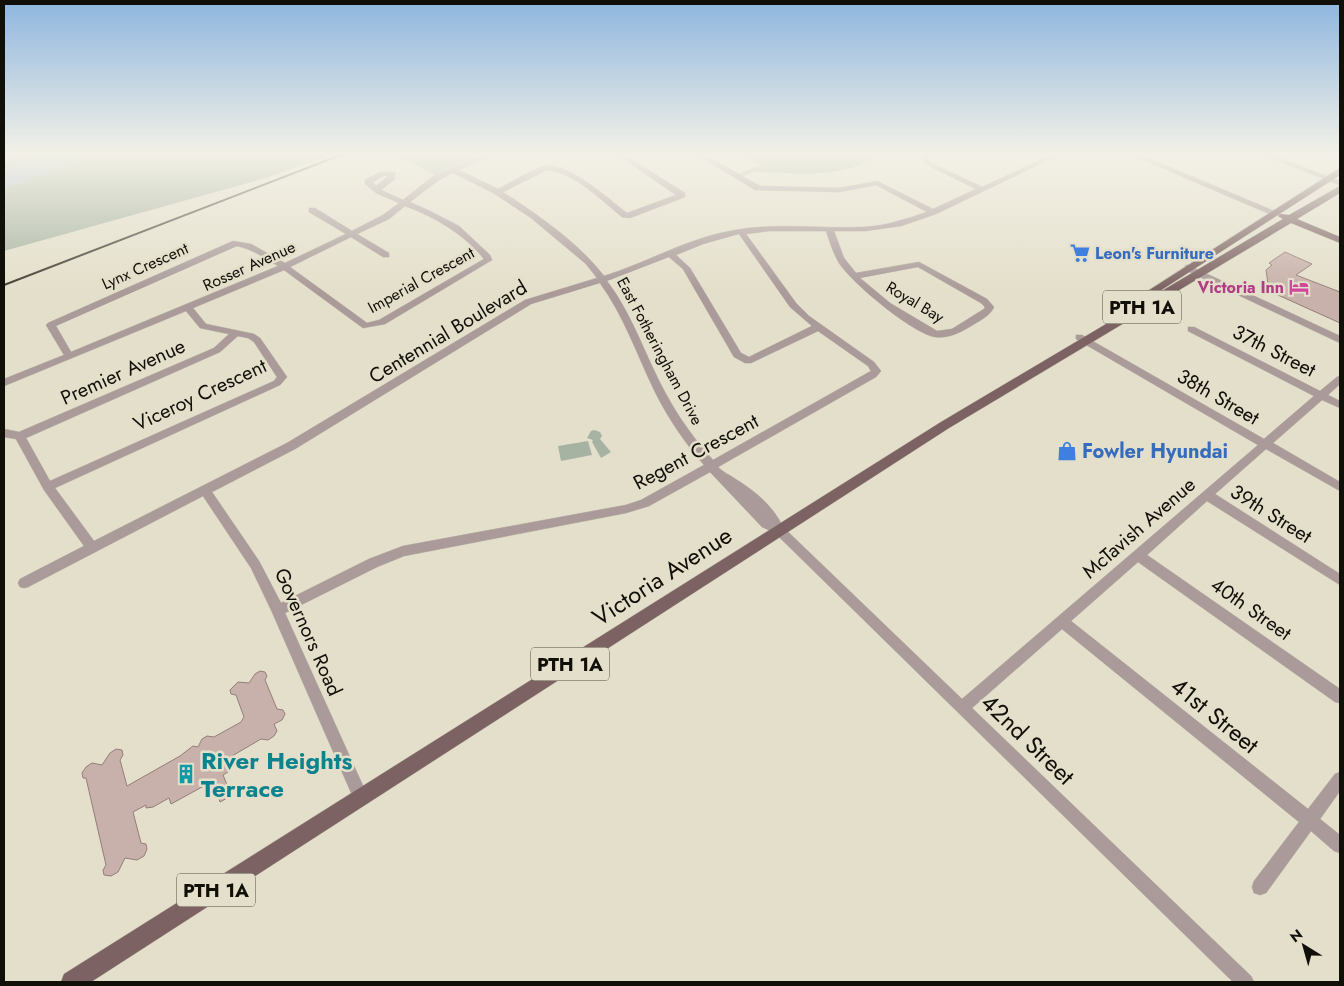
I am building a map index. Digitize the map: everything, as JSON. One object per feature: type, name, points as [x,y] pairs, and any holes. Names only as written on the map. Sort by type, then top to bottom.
[{"type":"main road","points":[[1285,215],[1303,199]]},
{"type":"main road","name":"Victoria Avenue","points":[[72,982],[779,530],[1082,339],[1188,268],[1285,215],[1319,199]]},
{"type":"main road","points":[[1285,215],[1340,234]]},
{"type":"main road","points":[[1285,215],[1340,240]]},
{"type":"main road","name":"Victoria Avenue","points":[[1082,339],[1200,274],[1248,244],[1285,215]]},
{"type":"street","points":[[394,199],[403,204]]},
{"type":"street","name":"Rosser Avenue","points":[[4,383],[189,308],[284,267],[353,235],[386,217],[409,199]]},
{"type":"street","name":"East Fotheringham Drive","points":[[509,199],[534,216],[589,262],[604,279],[618,301],[674,418],[690,441],[722,476],[732,490],[766,524],[779,530]]},
{"type":"street","points":[[605,199],[630,216],[672,199]]},
{"type":"street","points":[[908,199],[933,212]]},
{"type":"street","name":"Centennial Boulevard","points":[[24,583],[319,430],[511,310],[548,294],[604,279],[709,239],[769,228],[829,229],[881,227],[916,219],[960,199]]},
{"type":"street","points":[[1246,199],[1285,215]]},
{"type":"street","name":"Imperial Crescent","points":[[284,267],[366,326],[382,322],[488,260],[458,230],[419,208],[403,204]]},
{"type":"street","points":[[312,210],[386,256]]},
{"type":"street","name":"Royal Bay","points":[[829,229],[838,254],[855,276],[878,297],[929,330],[941,335],[951,332],[990,308],[984,301],[919,264],[855,276]]},
{"type":"street","name":"Regent Crescent","points":[[278,611],[373,563],[403,551],[626,509],[654,498],[873,375],[876,371],[871,364],[818,327],[793,306],[741,232]]},
{"type":"street","name":"Lynx Crescent","points":[[70,356],[51,325],[231,245],[246,244],[284,267]]},
{"type":"street","points":[[670,254],[686,268],[737,355],[741,358],[754,360],[818,327]]},
{"type":"street","points":[[1188,268],[1340,340]]},
{"type":"street","name":"Viceroy Crescent","points":[[48,487],[277,383],[282,377],[257,340],[251,336],[203,326],[189,308]]},
{"type":"street","name":"37th Street","points":[[1191,328],[1340,405]]},
{"type":"street","name":"Premier Avenue","points":[[20,436],[217,350],[235,334]]},
{"type":"street","name":"38th Street","points":[[1082,339],[1340,487]]},
{"type":"street","name":"McTavish Avenue","points":[[963,707],[1340,380]]},
{"type":"street","points":[[4,433],[20,436],[48,487],[92,548]]},
{"type":"street","name":"Governors Road","points":[[205,490],[255,565],[278,611],[361,799]]},
{"type":"street","name":"39th Street","points":[[1207,495],[1340,580]]},
{"type":"street","name":"42nd Street","points":[[779,530],[1244,982]]},
{"type":"street","name":"40th Street","points":[[1138,555],[1340,697]]},
{"type":"street","name":"41st Street","points":[[1062,621],[1340,845]]},
{"type":"street","points":[[1260,887],[1340,779]]},
{"type":"green space","points":[[4,199],[190,199],[4,251]]},
{"type":"green space","points":[[591,431],[600,432],[602,436],[600,439],[611,452],[601,458],[592,442],[593,440],[587,438]]},
{"type":"green space","points":[[588,441],[592,455],[561,461],[558,446]]},
{"type":"building","name":"Victoria Inn","points":[[1285,252],[1312,264],[1296,275],[1340,292],[1340,323],[1269,291],[1266,270],[1272,265],[1269,263]]},
{"type":"building","name":"River Heights Terrace","points":[[260,671],[265,672],[267,676],[265,680],[277,709],[283,710],[285,714],[282,720],[274,724],[277,731],[274,736],[268,740],[261,739],[227,759],[231,770],[223,775],[231,794],[229,797],[220,802],[213,781],[171,804],[169,798],[153,807],[146,808],[146,805],[133,812],[141,843],[146,844],[147,849],[144,856],[137,860],[125,858],[118,872],[111,876],[104,875],[103,870],[106,865],[86,778],[83,778],[82,773],[86,767],[92,763],[102,765],[110,753],[116,749],[122,750],[123,755],[120,760],[127,786],[180,756],[193,746],[198,747],[202,739],[207,736],[214,737],[241,722],[244,717],[236,695],[231,694],[230,690],[238,682],[249,683],[255,674]]},
{"type":"railway","points":[[4,285],[227,199]]},
{"type":"place","name":"Leon's Furniture","points":[[1080,253]]},
{"type":"place","name":"Victoria Inn","points":[[1299,287]]},
{"type":"place","name":"Fowler Hyundai","points":[[1067,451]]},
{"type":"place","name":"River Heights Terrace","points":[[186,774]]}]
